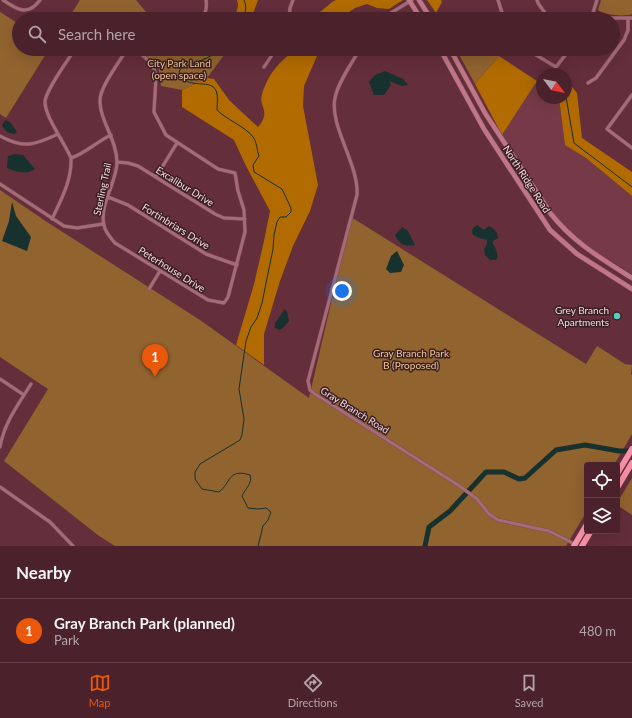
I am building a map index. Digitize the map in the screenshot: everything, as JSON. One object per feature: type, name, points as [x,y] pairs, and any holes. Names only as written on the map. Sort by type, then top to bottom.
[{"type":"highway","points":[[620,469],[632,449]]},
{"type":"highway","points":[[620,483],[632,463]]},
{"type":"highway","points":[[575,546],[584,530]]},
{"type":"highway","points":[[582,546],[589,534]]},
{"type":"main road","points":[[410,0],[417,12]]},
{"type":"main road","points":[[418,0],[427,12]]},
{"type":"main road","name":"North Ridge Road","points":[[444,56],[484,129],[550,230],[577,254],[632,289]]},
{"type":"main road","name":"North Ridge Road","points":[[454,56],[484,113],[551,214],[571,236],[589,250],[632,278]]},
{"type":"main road","points":[[564,243],[571,236]]},
{"type":"street","points":[[2,0],[18,9],[28,10],[36,6],[40,0]]},
{"type":"street","points":[[205,12],[206,0]]},
{"type":"street","points":[[290,12],[293,0]]},
{"type":"street","points":[[392,12],[410,0]]},
{"type":"street","points":[[498,0],[502,12]]},
{"type":"street","points":[[537,0],[538,4],[544,12]]},
{"type":"street","points":[[594,12],[597,0]]},
{"type":"street","points":[[620,18],[630,18],[628,30],[620,45]]},
{"type":"street","points":[[52,219],[68,182],[71,158],[47,112],[45,102],[48,92],[71,56]]},
{"type":"street","name":"Sterling Trail","points":[[115,243],[107,233],[104,224],[104,213],[115,176],[117,162],[116,150],[100,108],[100,99],[103,88],[124,56]]},
{"type":"street","points":[[143,56],[153,66],[156,76],[154,112],[166,135],[218,169],[235,173],[245,219],[245,232],[237,265]]},
{"type":"street","points":[[264,67],[271,56]]},
{"type":"street","name":"Gray Branch Road","points":[[356,56],[339,85],[334,103],[335,116],[357,182],[357,195],[308,381],[309,387],[315,394],[458,485],[477,499],[489,514],[498,520],[549,531],[570,541],[575,546]]},
{"type":"street","points":[[538,56],[556,67],[565,56]]},
{"type":"street","points":[[588,83],[596,78],[612,56]]},
{"type":"street","points":[[632,95],[606,129],[632,148]]},
{"type":"street","points":[[0,136],[18,144],[38,143],[58,134]]},
{"type":"street","points":[[71,158],[80,155],[99,140],[111,135]]},
{"type":"street","points":[[156,177],[177,142]]},
{"type":"street","name":"Excalibur Drive","points":[[117,162],[138,166],[215,214],[224,218],[245,219]]},
{"type":"street","points":[[0,184],[64,226],[71,228],[104,224]]},
{"type":"street","name":"Fortinbriars Drive","points":[[108,197],[128,205],[206,254],[237,265]]},
{"type":"street","name":"Peterhouse Drive","points":[[115,243],[208,300],[224,303],[228,297],[237,265]]},
{"type":"street","points":[[149,289],[160,271]]},
{"type":"street","points":[[0,379],[24,395]]},
{"type":"street","points":[[0,447],[1,436],[12,413],[31,384]]},
{"type":"street","points":[[0,487],[50,522],[73,546]]},
{"type":"shaded area","points":[[237,0],[258,0],[254,12],[236,12],[238,5]]},
{"type":"shaded area","points":[[336,0],[403,0],[389,9],[377,8],[367,4],[349,12],[320,12]]},
{"type":"shaded area","points":[[427,0],[441,0],[442,2],[435,12]]},
{"type":"shaded area","points":[[288,56],[317,56],[304,86],[303,106],[318,185],[310,211],[293,246],[280,281],[264,334],[264,365],[236,345],[254,284],[270,211],[234,140],[182,107],[182,90],[207,78],[214,79],[229,100],[258,127],[264,117],[261,99],[262,94],[271,74]]},
{"type":"shaded area","points":[[499,56],[536,80],[502,135],[475,84]]},
{"type":"shaded area","points":[[536,83],[536,104],[560,104],[565,144],[586,158],[632,196],[632,274],[580,242],[560,223],[502,135]]},
{"type":"shaded area","points":[[572,87],[577,93],[582,138],[632,172],[632,196],[586,158],[565,145],[560,104],[572,104]]},
{"type":"green space","points":[[80,0],[136,0],[146,12],[72,12]]},
{"type":"green space","points":[[601,0],[632,0],[632,14],[629,15],[620,15],[620,12],[601,12],[598,10]]},
{"type":"green space","points":[[0,12],[12,20],[12,56],[45,56],[6,118],[0,114]]},
{"type":"green space","name":"City Park Land (open space)","points":[[146,56],[223,56],[207,78],[182,90],[161,86],[158,64]]},
{"type":"green space","points":[[460,56],[499,56],[475,84]]},
{"type":"green space","name":"Gray Branch Park B (Proposed)","points":[[0,190],[47,222],[200,320],[309,398],[351,217],[586,364],[597,346],[625,364],[632,365],[632,434],[616,462],[584,462],[584,516],[566,546],[115,546],[99,536],[4,461],[48,389],[0,357]]},
{"type":"green space","points":[[632,478],[632,515],[620,507],[620,498]]},
{"type":"water","points":[[385,71],[403,79],[408,85],[402,86],[389,81],[391,85],[384,95],[374,95],[369,82],[375,75]]},
{"type":"water","points":[[5,120],[10,122],[17,132],[14,134],[7,132],[2,126]]},
{"type":"water","points":[[15,154],[23,155],[35,169],[29,172],[21,172],[7,168],[8,156]]},
{"type":"water","points":[[12,202],[16,216],[31,237],[27,251],[2,241],[9,221]]},
{"type":"water","points":[[477,225],[484,230],[489,226],[496,232],[498,238],[493,241],[493,244],[497,254],[496,260],[490,260],[485,255],[484,249],[487,244],[487,240],[473,235],[472,231]]},
{"type":"water","points":[[402,227],[408,231],[415,245],[408,246],[398,241],[395,235]]},
{"type":"water","points":[[397,251],[404,265],[401,272],[390,273],[386,269],[391,256]]},
{"type":"water","points":[[285,309],[289,321],[280,330],[275,328],[275,323]]},
{"type":"waterway","points":[[244,0],[246,5],[245,12]]},
{"type":"waterway","points":[[210,56],[181,68],[179,72],[187,82],[206,84],[215,88],[217,94],[217,110],[250,133],[254,139],[259,156],[253,165],[254,172],[282,189],[291,208],[291,212],[286,217],[280,217],[277,222],[262,303],[257,318],[251,327],[246,341],[239,389],[244,419],[242,435],[240,440],[200,464],[195,472],[195,479],[202,489],[219,492],[234,475],[238,473],[250,475],[250,483],[242,496],[248,508],[266,508],[271,512],[268,520],[263,526],[258,546]]},
{"type":"waterway","points":[[567,104],[574,143],[632,187]]},
{"type":"waterway","points":[[425,546],[429,527],[450,511],[486,472],[504,472],[519,479],[525,478],[556,450],[585,445],[619,451],[632,451]]},
{"type":"place","name":"Grey Branch Apartments","points":[[617,316]]},
{"type":"place","name":"Gray Branch Park (planned)","points":[[155,377]]}]
